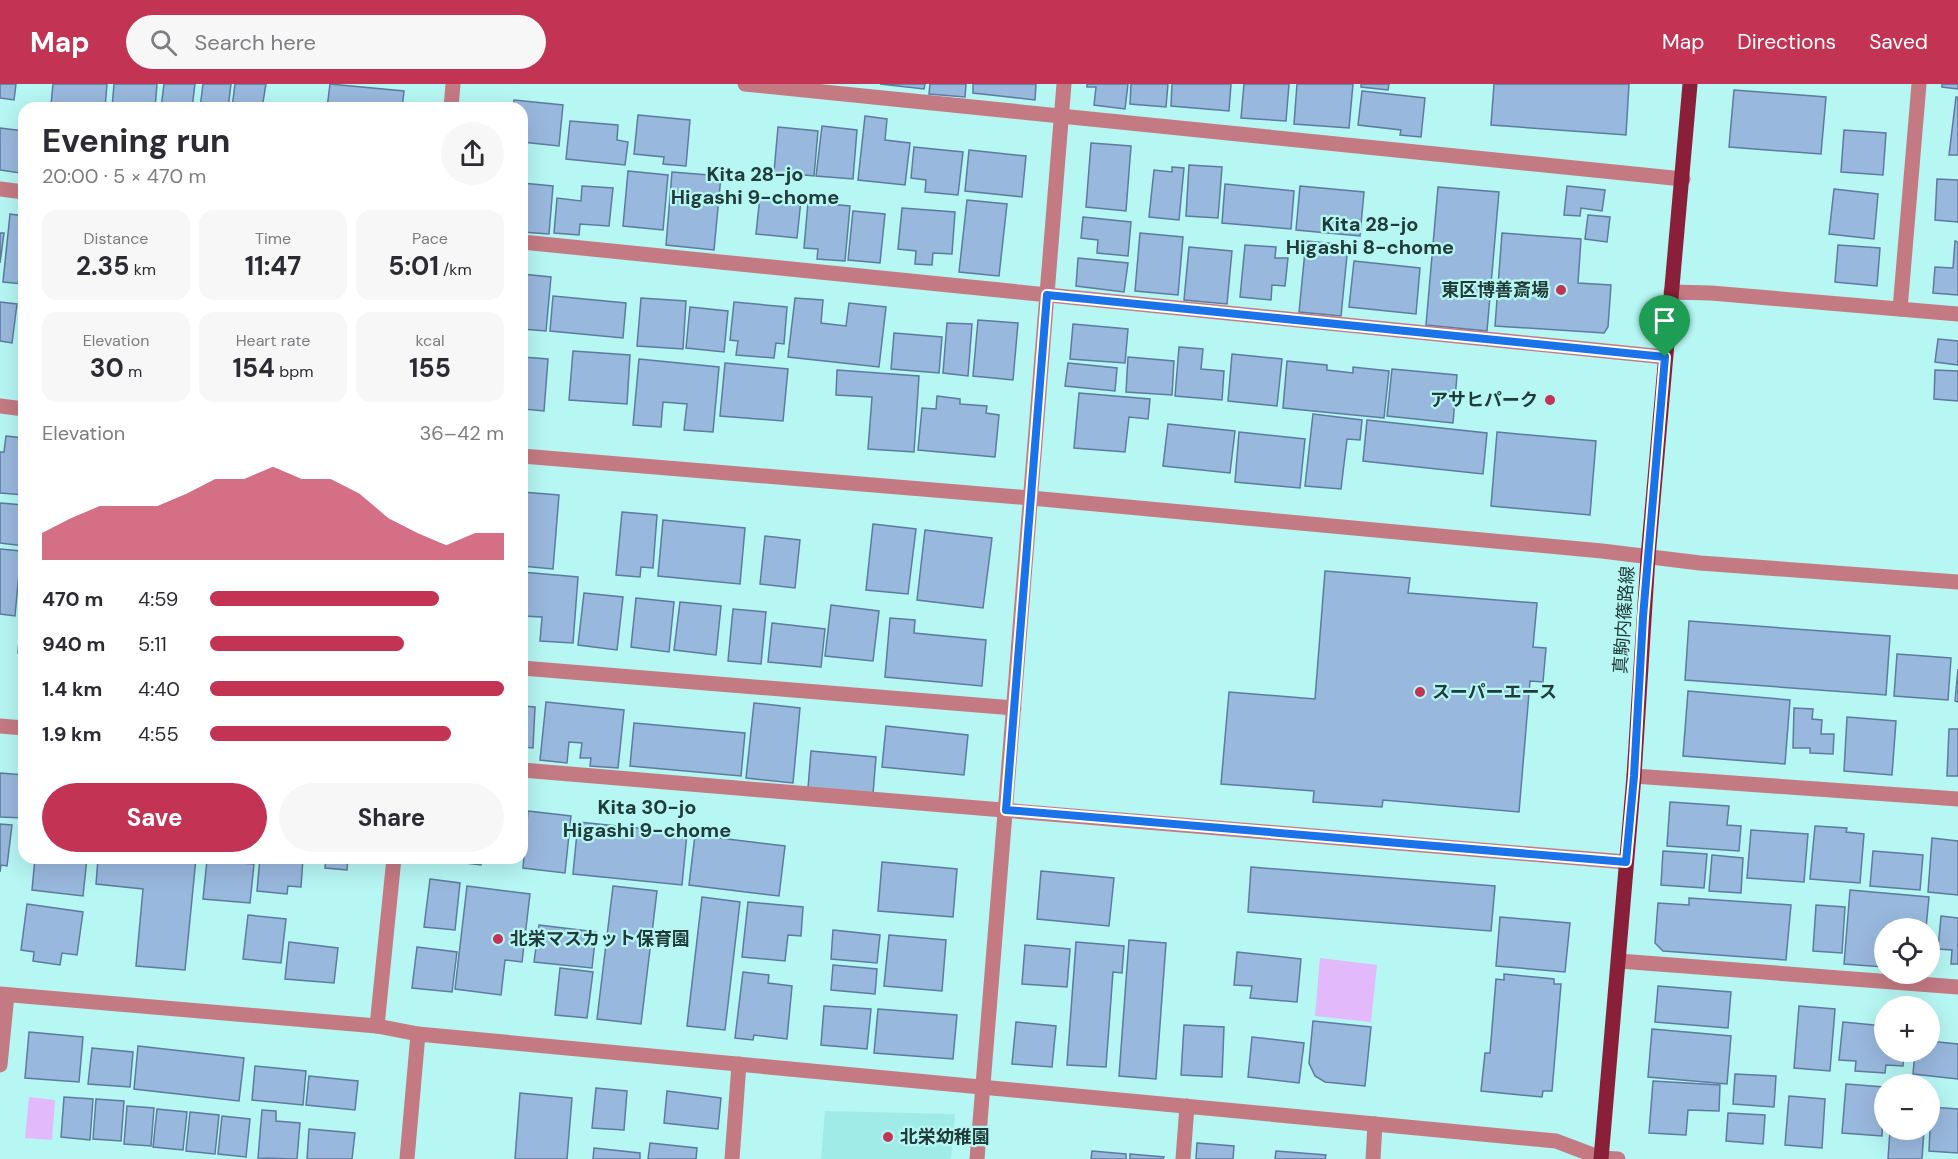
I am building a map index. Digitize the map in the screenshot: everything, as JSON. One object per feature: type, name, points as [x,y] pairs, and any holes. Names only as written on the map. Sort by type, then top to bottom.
[{"type":"main road","name":"真駒内篠路線","points":[[1601,1158],[1634,776],[1648,557],[1690,84]]},
{"type":"street","points":[[452,102],[453,84]]},
{"type":"street","points":[[745,84],[1683,180]]},
{"type":"street","points":[[977,1159],[1064,84]]},
{"type":"street","points":[[1900,309],[1919,84]]},
{"type":"street","points":[[0,189],[18,191]]},
{"type":"street","points":[[528,243],[1665,357]]},
{"type":"street","points":[[1671,292],[1711,293],[1958,314]]},
{"type":"street","points":[[0,406],[18,408]]},
{"type":"street","points":[[528,456],[1031,498],[1700,563],[1958,582]]},
{"type":"street","points":[[528,668],[1014,708]]},
{"type":"street","points":[[0,726],[18,728]]},
{"type":"street","points":[[528,770],[1626,862]]},
{"type":"street","points":[[1634,776],[1958,800]]},
{"type":"street","points":[[377,1026],[393,864]]},
{"type":"street","points":[[1619,961],[1958,987]]},
{"type":"street","points":[[0,1065],[4,994],[377,1026],[418,1034],[1556,1141],[1601,1158],[1618,1159]]},
{"type":"street","points":[[407,1159],[418,1034]]},
{"type":"street","points":[[732,1159],[739,1064]]},
{"type":"street","points":[[1183,1159],[1187,1106]]},
{"type":"street","points":[[1373,1159],[1375,1124]]},
{"type":"shaded area","points":[[1320,958],[1377,965],[1371,1022],[1315,1016]]},
{"type":"shaded area","points":[[29,1097],[55,1100],[52,1140],[25,1138]]},
{"type":"shaded area","name":"北栄幼稚園","points":[[825,1111],[955,1114],[951,1159],[821,1159]]},
{"type":"building","points":[[0,84],[16,84],[14,100],[0,98]]},
{"type":"building","points":[[53,84],[107,84],[106,102],[51,102]]},
{"type":"building","points":[[114,84],[157,84],[156,102],[112,102]]},
{"type":"building","points":[[164,84],[195,84],[193,102],[162,102]]},
{"type":"building","points":[[203,84],[231,84],[229,102],[201,102]]},
{"type":"building","points":[[235,84],[266,84],[263,102],[233,102]]},
{"type":"building","points":[[330,84],[404,91],[403,102],[328,102]]},
{"type":"building","points":[[880,84],[925,84],[924,89]]},
{"type":"building","points":[[930,84],[966,84],[965,97],[929,94]]},
{"type":"building","points":[[973,84],[1036,84],[1035,100],[973,93]]},
{"type":"building","points":[[1087,84],[1128,84],[1125,109],[1094,105],[1096,87],[1087,87]]},
{"type":"building","points":[[1131,84],[1168,84],[1166,107],[1130,104]]},
{"type":"building","points":[[1172,84],[1231,84],[1229,111],[1171,106]]},
{"type":"building","points":[[1244,84],[1289,84],[1286,121],[1241,118]]},
{"type":"building","points":[[1297,84],[1353,84],[1349,128],[1294,124]]},
{"type":"building","points":[[1361,84],[1389,84],[1388,90],[1361,87]]},
{"type":"building","points":[[1494,84],[1629,84],[1626,135],[1491,125]]},
{"type":"building","points":[[1942,84],[1958,84],[1958,89],[1942,87]]},
{"type":"building","points":[[1734,90],[1826,97],[1821,154],[1729,147]]},
{"type":"building","points":[[1362,91],[1425,98],[1421,137],[1400,135],[1401,130],[1358,125]]},
{"type":"building","points":[[1956,97],[1958,97],[1958,155],[1949,155]]},
{"type":"building","points":[[514,100],[563,105],[559,146],[528,143],[528,102],[514,102]]},
{"type":"building","points":[[638,115],[690,120],[686,166],[663,164],[664,157],[634,154]]},
{"type":"building","points":[[865,116],[887,119],[885,140],[910,143],[905,185],[858,180]]},
{"type":"building","points":[[570,121],[618,125],[617,140],[628,142],[625,165],[566,159]]},
{"type":"building","points":[[822,126],[857,130],[853,179],[816,176]]},
{"type":"building","points":[[778,127],[818,131],[814,176],[774,172]]},
{"type":"building","points":[[0,128],[18,130],[18,173],[0,170]]},
{"type":"building","points":[[1844,130],[1886,133],[1883,175],[1841,172]]},
{"type":"building","points":[[1091,143],[1131,146],[1126,211],[1086,207]]},
{"type":"building","points":[[914,147],[963,152],[958,195],[925,192],[926,180],[911,178]]},
{"type":"building","points":[[969,150],[1026,156],[1022,197],[965,191]]},
{"type":"building","points":[[1189,165],[1222,167],[1218,218],[1186,216]]},
{"type":"building","points":[[1172,167],[1184,168],[1179,220],[1149,217],[1154,170],[1172,172]]},
{"type":"building","points":[[628,171],[668,175],[663,230],[623,226]]},
{"type":"building","points":[[672,172],[721,176],[714,250],[666,245]]},
{"type":"building","points":[[1937,179],[1958,180],[1958,222],[1935,220]]},
{"type":"building","points":[[528,184],[553,186],[549,234],[528,232]]},
{"type":"building","points":[[1225,184],[1294,191],[1291,229],[1222,223]]},
{"type":"building","points":[[582,186],[613,188],[609,226],[580,224],[579,235],[554,233],[557,198],[581,201]]},
{"type":"building","points":[[1300,186],[1364,192],[1360,236],[1296,230]]},
{"type":"building","points":[[1567,186],[1605,190],[1602,211],[1581,208],[1580,216],[1564,215]]},
{"type":"building","points":[[1438,187],[1499,192],[1487,331],[1426,325]]},
{"type":"building","points":[[1834,189],[1878,194],[1874,239],[1829,234]]},
{"type":"building","points":[[760,196],[801,200],[797,238],[756,234]]},
{"type":"building","points":[[967,200],[1007,204],[999,276],[959,272]]},
{"type":"building","points":[[808,202],[850,206],[845,261],[817,259],[818,249],[804,248]]},
{"type":"building","points":[[902,208],[955,212],[952,254],[933,253],[932,265],[915,264],[916,251],[898,249]]},
{"type":"building","points":[[853,211],[885,214],[880,263],[848,260]]},
{"type":"building","points":[[10,214],[18,215],[18,283],[3,282]]},
{"type":"building","points":[[1588,215],[1610,217],[1607,242],[1585,239]]},
{"type":"building","points":[[1083,217],[1131,222],[1128,256],[1097,253],[1098,240],[1081,238]]},
{"type":"building","points":[[0,233],[4,233],[0,263]]},
{"type":"building","points":[[1140,233],[1183,237],[1178,295],[1135,291]]},
{"type":"building","points":[[1502,233],[1581,239],[1578,283],[1611,285],[1608,327],[1604,333],[1495,326]]},
{"type":"building","points":[[1306,241],[1348,245],[1341,316],[1299,312]]},
{"type":"building","points":[[1955,241],[1958,242],[1958,295],[1933,293],[1935,267],[1953,268]]},
{"type":"building","points":[[1245,245],[1276,247],[1275,258],[1288,258],[1285,286],[1272,285],[1271,300],[1240,297]]},
{"type":"building","points":[[1838,245],[1880,248],[1877,286],[1835,282]]},
{"type":"building","points":[[1189,247],[1232,251],[1227,304],[1184,300]]},
{"type":"building","points":[[1078,258],[1128,263],[1124,292],[1076,286]]},
{"type":"building","points":[[1354,261],[1420,268],[1416,314],[1349,307]]},
{"type":"building","points":[[528,275],[551,277],[546,331],[528,330]]},
{"type":"building","points":[[553,296],[626,303],[623,338],[550,331]]},
{"type":"building","points":[[641,298],[686,301],[683,349],[637,346]]},
{"type":"building","points":[[795,298],[823,300],[821,323],[846,326],[849,303],[886,307],[879,367],[788,357]]},
{"type":"building","points":[[0,302],[17,304],[12,343],[0,341]]},
{"type":"building","points":[[734,302],[787,307],[784,344],[776,343],[774,358],[736,355],[738,341],[730,340]]},
{"type":"building","points":[[690,307],[728,311],[724,352],[686,348]]},
{"type":"building","points":[[978,320],[1018,323],[1013,380],[973,376]]},
{"type":"building","points":[[947,323],[972,324],[968,376],[943,373]]},
{"type":"building","points":[[1073,324],[1128,329],[1125,363],[1070,359]]},
{"type":"building","points":[[894,333],[942,337],[939,373],[891,369]]},
{"type":"building","points":[[1938,339],[1958,341],[1958,365],[1935,362]]},
{"type":"building","points":[[1179,347],[1203,349],[1201,369],[1224,371],[1222,400],[1175,396]]},
{"type":"building","points":[[573,351],[630,355],[627,404],[569,400]]},
{"type":"building","points":[[1232,354],[1282,359],[1277,406],[1228,401]]},
{"type":"building","points":[[528,357],[548,359],[544,411],[528,409]]},
{"type":"building","points":[[1128,357],[1174,361],[1172,395],[1126,392]]},
{"type":"building","points":[[639,359],[719,367],[713,432],[684,430],[687,404],[663,402],[661,427],[633,425]]},
{"type":"building","points":[[1287,361],[1327,365],[1327,370],[1353,373],[1353,367],[1389,371],[1384,418],[1283,408]]},
{"type":"building","points":[[725,363],[788,369],[783,421],[720,416]]},
{"type":"building","points":[[1068,363],[1117,368],[1115,391],[1065,386]]},
{"type":"building","points":[[1392,369],[1457,375],[1453,423],[1387,416]]},
{"type":"building","points":[[837,370],[919,376],[914,452],[868,449],[872,397],[836,395]]},
{"type":"building","points":[[1935,370],[1958,371],[1958,401],[1934,399]]},
{"type":"building","points":[[1079,393],[1150,399],[1148,419],[1129,417],[1125,452],[1074,448]]},
{"type":"building","points":[[937,396],[960,399],[960,404],[987,406],[986,413],[999,415],[995,457],[918,450],[922,408],[936,409]]},
{"type":"building","points":[[1313,414],[1362,420],[1360,440],[1347,439],[1341,489],[1305,486]]},
{"type":"building","points":[[1367,420],[1487,433],[1483,474],[1363,461]]},
{"type":"building","points":[[1168,424],[1235,431],[1230,473],[1163,466]]},
{"type":"building","points":[[1239,432],[1305,439],[1300,488],[1235,482]]},
{"type":"building","points":[[1497,432],[1596,441],[1590,515],[1491,506]]},
{"type":"building","points":[[6,436],[18,437],[18,494],[0,493],[0,452],[4,452]]},
{"type":"building","points":[[528,492],[559,495],[553,569],[528,567]]},
{"type":"building","points":[[0,503],[18,504],[18,545],[0,543]]},
{"type":"building","points":[[622,512],[657,515],[653,568],[641,567],[640,577],[616,575]]},
{"type":"building","points":[[663,520],[745,528],[740,584],[658,576]]},
{"type":"building","points":[[873,524],[916,529],[908,594],[866,590]]},
{"type":"building","points":[[925,530],[992,538],[983,608],[917,600]]},
{"type":"building","points":[[765,536],[800,540],[795,588],[760,584]]},
{"type":"building","points":[[0,549],[18,551],[15,616],[0,614]]},
{"type":"building","points":[[1325,571],[1410,578],[1408,593],[1537,603],[1533,647],[1546,648],[1543,682],[1530,681],[1519,812],[1383,800],[1382,807],[1313,802],[1314,791],[1221,784],[1229,692],[1315,699]]},
{"type":"building","points":[[528,573],[578,577],[573,643],[540,641],[542,617],[528,616]]},
{"type":"building","points":[[584,593],[623,597],[617,650],[578,645]]},
{"type":"building","points":[[636,598],[674,602],[669,652],[631,647]]},
{"type":"building","points":[[680,602],[721,606],[716,655],[674,650]]},
{"type":"building","points":[[831,605],[879,611],[873,661],[825,656]]},
{"type":"building","points":[[733,609],[766,612],[761,664],[728,661]]},
{"type":"building","points":[[890,618],[915,620],[914,633],[986,640],[982,686],[885,677]]},
{"type":"building","points":[[1689,621],[1890,636],[1886,695],[1685,680]]},
{"type":"building","points":[[772,623],[825,629],[821,667],[768,662]]},
{"type":"building","points":[[1897,654],[1951,658],[1948,700],[1894,696]]},
{"type":"building","points":[[1958,669],[1958,702],[1955,701]]},
{"type":"building","points":[[1688,691],[1790,700],[1785,764],[1683,756]]},
{"type":"building","points":[[546,702],[624,710],[618,768],[590,766],[591,758],[580,758],[582,743],[569,742],[567,763],[540,760]]},
{"type":"building","points":[[754,703],[800,708],[793,783],[746,778]]},
{"type":"building","points":[[528,706],[535,707],[533,748],[528,748]]},
{"type":"building","points":[[1794,708],[1813,709],[1812,719],[1822,720],[1821,734],[1834,734],[1833,754],[1810,753],[1810,748],[1793,748]]},
{"type":"building","points":[[1847,717],[1896,721],[1892,775],[1844,771]]},
{"type":"building","points":[[634,723],[745,733],[741,776],[630,766]]},
{"type":"building","points":[[886,726],[968,735],[964,775],[882,767]]},
{"type":"building","points":[[1949,729],[1958,729],[1958,776],[1947,776]]},
{"type":"building","points":[[811,751],[876,757],[873,794],[808,788]]},
{"type":"building","points":[[0,773],[18,774],[18,818],[0,817]]},
{"type":"building","points":[[1670,802],[1729,806],[1727,825],[1741,826],[1739,851],[1667,846]]},
{"type":"building","points":[[528,811],[571,816],[565,873],[523,868],[523,864],[528,864]]},
{"type":"building","points":[[578,822],[687,833],[682,885],[573,874]]},
{"type":"building","points":[[0,824],[12,825],[7,866],[1,865],[0,872]]},
{"type":"building","points":[[1815,826],[1847,828],[1846,832],[1864,834],[1860,883],[1810,879]]},
{"type":"building","points":[[1751,830],[1808,834],[1804,882],[1747,878]]},
{"type":"building","points":[[695,835],[785,846],[779,896],[689,885]]},
{"type":"building","points":[[1932,838],[1958,841],[1958,895],[1928,892]]},
{"type":"building","points":[[1663,851],[1707,854],[1704,888],[1661,885]]},
{"type":"building","points":[[1873,851],[1923,855],[1920,890],[1870,886]]},
{"type":"building","points":[[1712,855],[1743,858],[1741,893],[1709,891]]},
{"type":"building","points":[[882,862],[957,869],[953,917],[878,911]]},
{"type":"building","points":[[34,864],[86,864],[83,896],[32,890]]},
{"type":"building","points":[[98,864],[195,864],[185,970],[136,966],[143,889],[96,884]]},
{"type":"building","points":[[207,864],[254,864],[250,903],[203,899]]},
{"type":"building","points":[[259,864],[303,864],[301,887],[288,886],[287,894],[257,891]]},
{"type":"building","points":[[325,864],[348,864],[347,870],[325,868]]},
{"type":"building","points":[[1251,867],[1495,886],[1491,931],[1248,912]]},
{"type":"building","points":[[1041,871],[1114,878],[1109,926],[1037,919]]},
{"type":"building","points":[[430,879],[460,883],[455,930],[424,927]]},
{"type":"building","points":[[467,886],[530,894],[522,962],[505,960],[501,995],[455,989]]},
{"type":"building","points":[[613,886],[657,891],[641,1024],[597,1019]]},
{"type":"building","points":[[1850,890],[1929,897],[1927,918],[1874,918],[1874,966],[1844,964]]},
{"type":"building","points":[[702,897],[740,902],[725,1030],[687,1026]]},
{"type":"building","points":[[1689,898],[1791,905],[1786,960],[1663,951],[1655,943],[1658,903],[1689,905]]},
{"type":"building","points":[[748,902],[803,907],[801,936],[788,935],[785,961],[742,957]]},
{"type":"building","points":[[27,904],[83,912],[77,955],[62,953],[60,965],[33,961],[34,952],[21,950]]},
{"type":"building","points":[[1816,905],[1845,907],[1842,953],[1813,951]]},
{"type":"building","points":[[248,915],[286,919],[281,963],[243,959]]},
{"type":"building","points":[[1941,916],[1958,918],[1958,964],[1951,964],[1952,950],[1940,949]]},
{"type":"building","points":[[1500,917],[1570,923],[1565,972],[1496,966]]},
{"type":"building","points":[[539,925],[596,932],[592,968],[534,962]]},
{"type":"building","points":[[833,930],[880,935],[877,963],[831,959]]},
{"type":"building","points":[[889,935],[946,940],[942,991],[884,986]]},
{"type":"building","points":[[1129,940],[1166,943],[1156,1079],[1119,1076]]},
{"type":"building","points":[[289,942],[338,948],[334,983],[285,979]]},
{"type":"building","points":[[1076,942],[1124,946],[1122,973],[1113,972],[1106,1067],[1067,1065]]},
{"type":"building","points":[[1025,945],[1070,949],[1067,987],[1022,984]]},
{"type":"building","points":[[417,947],[457,952],[452,992],[412,988]]},
{"type":"building","points":[[1237,952],[1301,959],[1297,1002],[1250,998],[1252,986],[1234,985]]},
{"type":"building","points":[[833,965],[877,969],[875,994],[831,990]]},
{"type":"building","points":[[560,968],[593,972],[587,1018],[555,1015]]},
{"type":"building","points":[[743,972],[769,975],[768,983],[792,986],[787,1039],[754,1035],[753,1040],[735,1038]]},
{"type":"building","points":[[1504,974],[1554,979],[1554,984],[1561,984],[1552,1091],[1543,1091],[1542,1097],[1481,1091],[1485,1053],[1490,1053],[1496,979],[1504,980]]},
{"type":"building","points":[[1658,986],[1731,992],[1728,1028],[1655,1022]]},
{"type":"building","points":[[824,1006],[871,1009],[867,1049],[821,1045]]},
{"type":"building","points":[[1799,1006],[1835,1009],[1830,1071],[1794,1068]]},
{"type":"building","points":[[878,1009],[957,1015],[953,1059],[874,1053]]},
{"type":"building","points":[[1313,1021],[1371,1027],[1365,1086],[1325,1082],[1315,1076],[1309,1063]]},
{"type":"building","points":[[1016,1022],[1056,1026],[1052,1067],[1012,1064]]},
{"type":"building","points":[[1843,1022],[1874,1025],[1874,1062],[1903,1062],[1903,1066],[1886,1065],[1885,1073],[1855,1071],[1856,1061],[1839,1060]]},
{"type":"building","points":[[1184,1025],[1224,1027],[1222,1077],[1181,1075]]},
{"type":"building","points":[[1652,1029],[1731,1036],[1727,1084],[1648,1077]]},
{"type":"building","points":[[29,1032],[83,1037],[79,1082],[25,1078]]},
{"type":"building","points":[[1252,1037],[1304,1043],[1299,1083],[1248,1077]]},
{"type":"building","points":[[1940,1042],[1958,1044],[1958,1079],[1940,1077],[1940,1074],[1913,1074],[1914,1062],[1940,1062]]},
{"type":"building","points":[[138,1046],[244,1058],[239,1101],[134,1089]]},
{"type":"building","points":[[92,1048],[133,1052],[130,1087],[88,1084]]},
{"type":"building","points":[[255,1066],[306,1071],[303,1105],[252,1100]]},
{"type":"building","points":[[1735,1074],[1776,1076],[1774,1107],[1733,1104]]},
{"type":"building","points":[[309,1076],[358,1081],[355,1110],[306,1105]]},
{"type":"building","points":[[1653,1081],[1720,1085],[1719,1111],[1688,1110],[1686,1135],[1649,1133]]},
{"type":"building","points":[[1846,1084],[1874,1086],[1874,1135],[1842,1133]]},
{"type":"building","points":[[596,1088],[627,1091],[624,1130],[592,1128]]},
{"type":"building","points":[[667,1091],[721,1098],[718,1129],[664,1123]]},
{"type":"building","points":[[520,1093],[572,1098],[567,1159],[515,1159]]},
{"type":"building","points":[[1789,1096],[1825,1099],[1822,1148],[1785,1145]]},
{"type":"building","points":[[64,1097],[93,1099],[90,1140],[61,1137]]},
{"type":"building","points":[[96,1099],[124,1101],[121,1141],[93,1139]]},
{"type":"building","points":[[127,1106],[154,1108],[151,1146],[124,1144]]},
{"type":"building","points":[[1940,1108],[1958,1109],[1958,1153],[1929,1151],[1930,1140],[1940,1140]]},
{"type":"building","points":[[157,1109],[187,1112],[183,1150],[153,1147]]},
{"type":"building","points":[[262,1110],[276,1111],[276,1121],[300,1123],[297,1159],[258,1158]]},
{"type":"building","points":[[190,1112],[219,1115],[215,1154],[186,1151]]},
{"type":"building","points":[[1728,1113],[1765,1115],[1763,1144],[1726,1141]]},
{"type":"building","points":[[222,1116],[250,1119],[246,1157],[218,1154]]},
{"type":"building","points":[[309,1129],[355,1133],[352,1159],[307,1159]]},
{"type":"building","points":[[1889,1140],[1923,1140],[1922,1159],[1888,1159]]},
{"type":"building","points":[[650,1143],[697,1148],[696,1159],[648,1159]]},
{"type":"building","points":[[1197,1143],[1234,1146],[1233,1159],[1196,1159]]},
{"type":"building","points":[[594,1148],[640,1153],[640,1159],[593,1159]]},
{"type":"building","points":[[1092,1151],[1126,1154],[1126,1159],[1091,1159]]},
{"type":"building","points":[[1276,1151],[1326,1155],[1325,1159],[1275,1159]]},
{"type":"building","points":[[1130,1154],[1164,1157],[1163,1159],[1130,1159]]},
{"type":"place","name":"東区博善斎場","points":[[1561,290]]},
{"type":"place","name":"アサヒパーク","points":[[1550,400]]},
{"type":"place","name":"スーパーエース","points":[[1420,692]]},
{"type":"place","name":"北栄マスカット保育園","points":[[498,939]]},
{"type":"place","name":"北栄幼稚園","points":[[888,1137]]},
{"type":"district","name":"Kita 28-jo Higashi 9-chome","points":[[755,186]]},
{"type":"district","name":"Kita 28-jo Higashi 8-chome","points":[[1370,236]]},
{"type":"district","name":"Kita 30-jo Higashi 9-chome","points":[[647,818]]},
{"type":"route","points":[[1047,295],[1665,357],[1643,617],[1634,776],[1626,862],[1006,810],[1047,295]]}]
